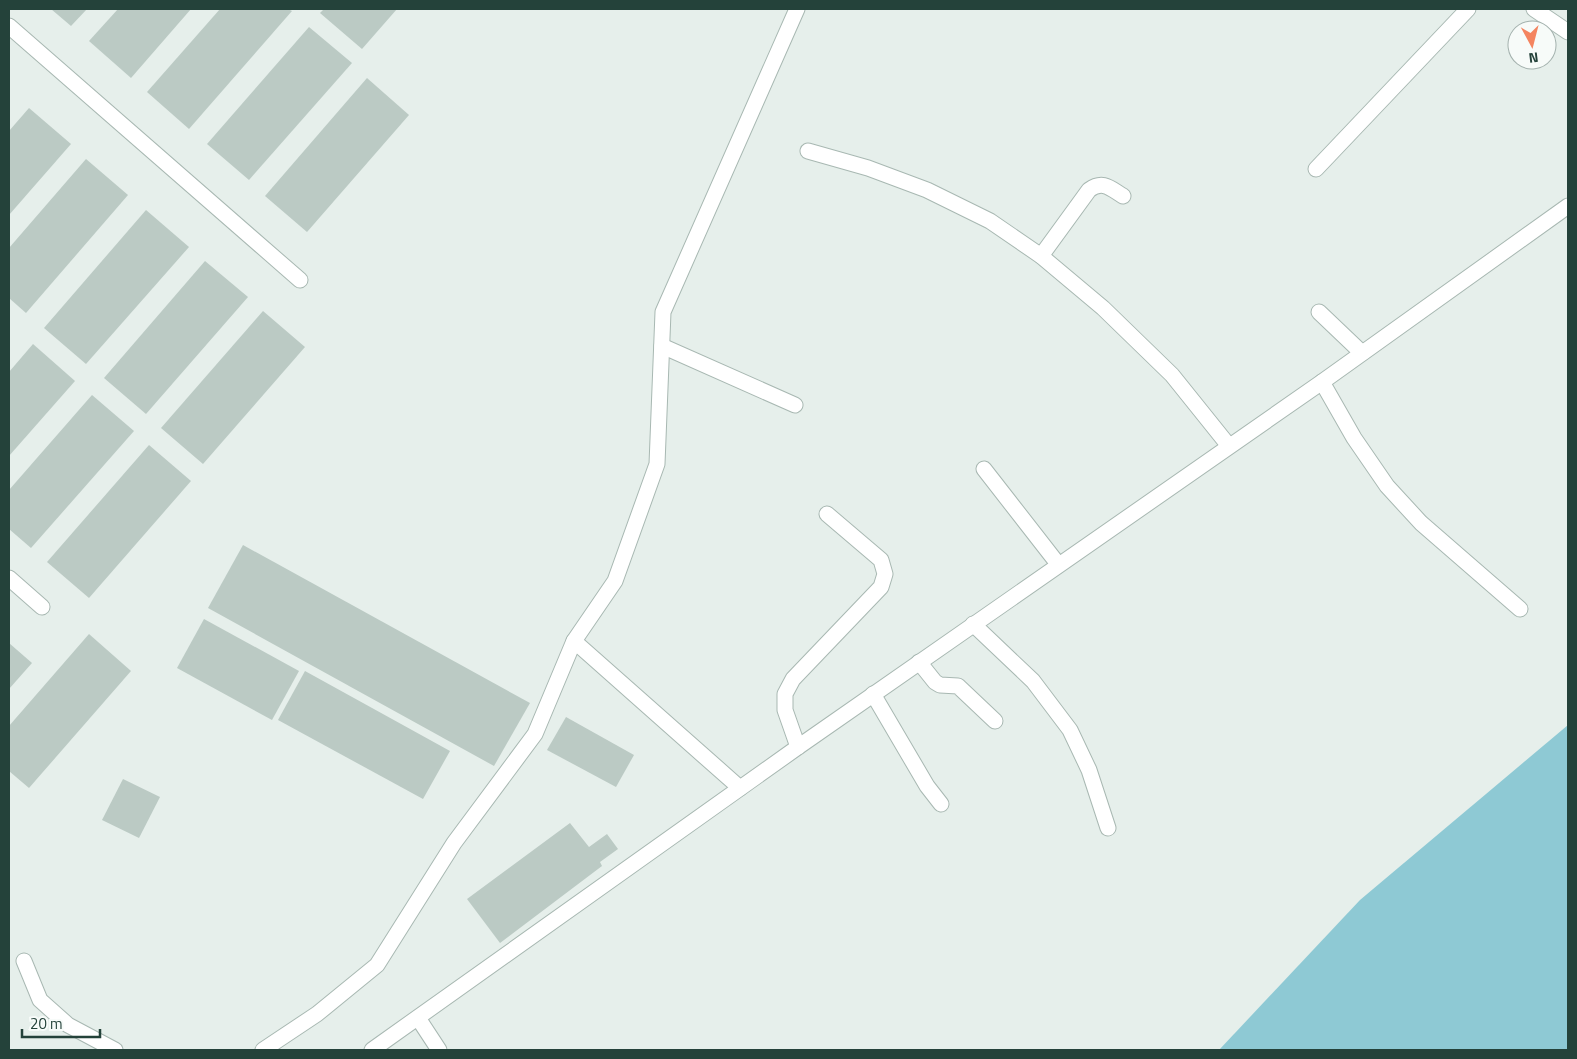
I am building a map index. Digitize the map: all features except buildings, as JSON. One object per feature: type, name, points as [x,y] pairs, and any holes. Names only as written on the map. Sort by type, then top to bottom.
[{"type":"street","points":[[263,1050],[317,1014],[377,966],[454,843],[535,734],[574,641],[615,581],[657,464],[663,312],[797,9]]},
{"type":"street","points":[[1316,169],[1468,9]]},
{"type":"street","points":[[1534,9],[1568,32]]},
{"type":"street","points":[[9,26],[300,280]]},
{"type":"street","points":[[808,151],[868,168],[926,190],[990,221],[1041,256],[1103,308],[1172,375],[1229,446]]},
{"type":"street","points":[[1041,256],[1089,190],[1096,186],[1104,185],[1123,196]]},
{"type":"street","points":[[372,1050],[798,746],[1322,382],[1568,206]]},
{"type":"street","points":[[1319,312],[1362,353]]},
{"type":"street","points":[[662,346],[795,405]]},
{"type":"street","points":[[1322,382],[1354,438],[1386,486],[1421,523],[1520,609]]},
{"type":"street","points":[[984,469],[1058,564]]},
{"type":"street","points":[[798,746],[785,710],[785,694],[793,679],[880,587],[885,574],[881,560],[827,514]]},
{"type":"street","points":[[9,578],[42,607]]},
{"type":"street","points":[[974,624],[1033,681],[1070,730],[1089,770],[1108,828]]},
{"type":"street","points":[[574,641],[740,788]]},
{"type":"street","points":[[918,662],[940,686],[958,686],[995,721]]},
{"type":"street","points":[[873,694],[927,786],[941,804]]},
{"type":"street","points":[[24,961],[40,1000],[68,1025],[115,1050]]},
{"type":"street","points":[[418,1018],[439,1050]]},
{"type":"water","points":[[1568,725],[1568,1050],[1219,1050],[1360,900]]}]
